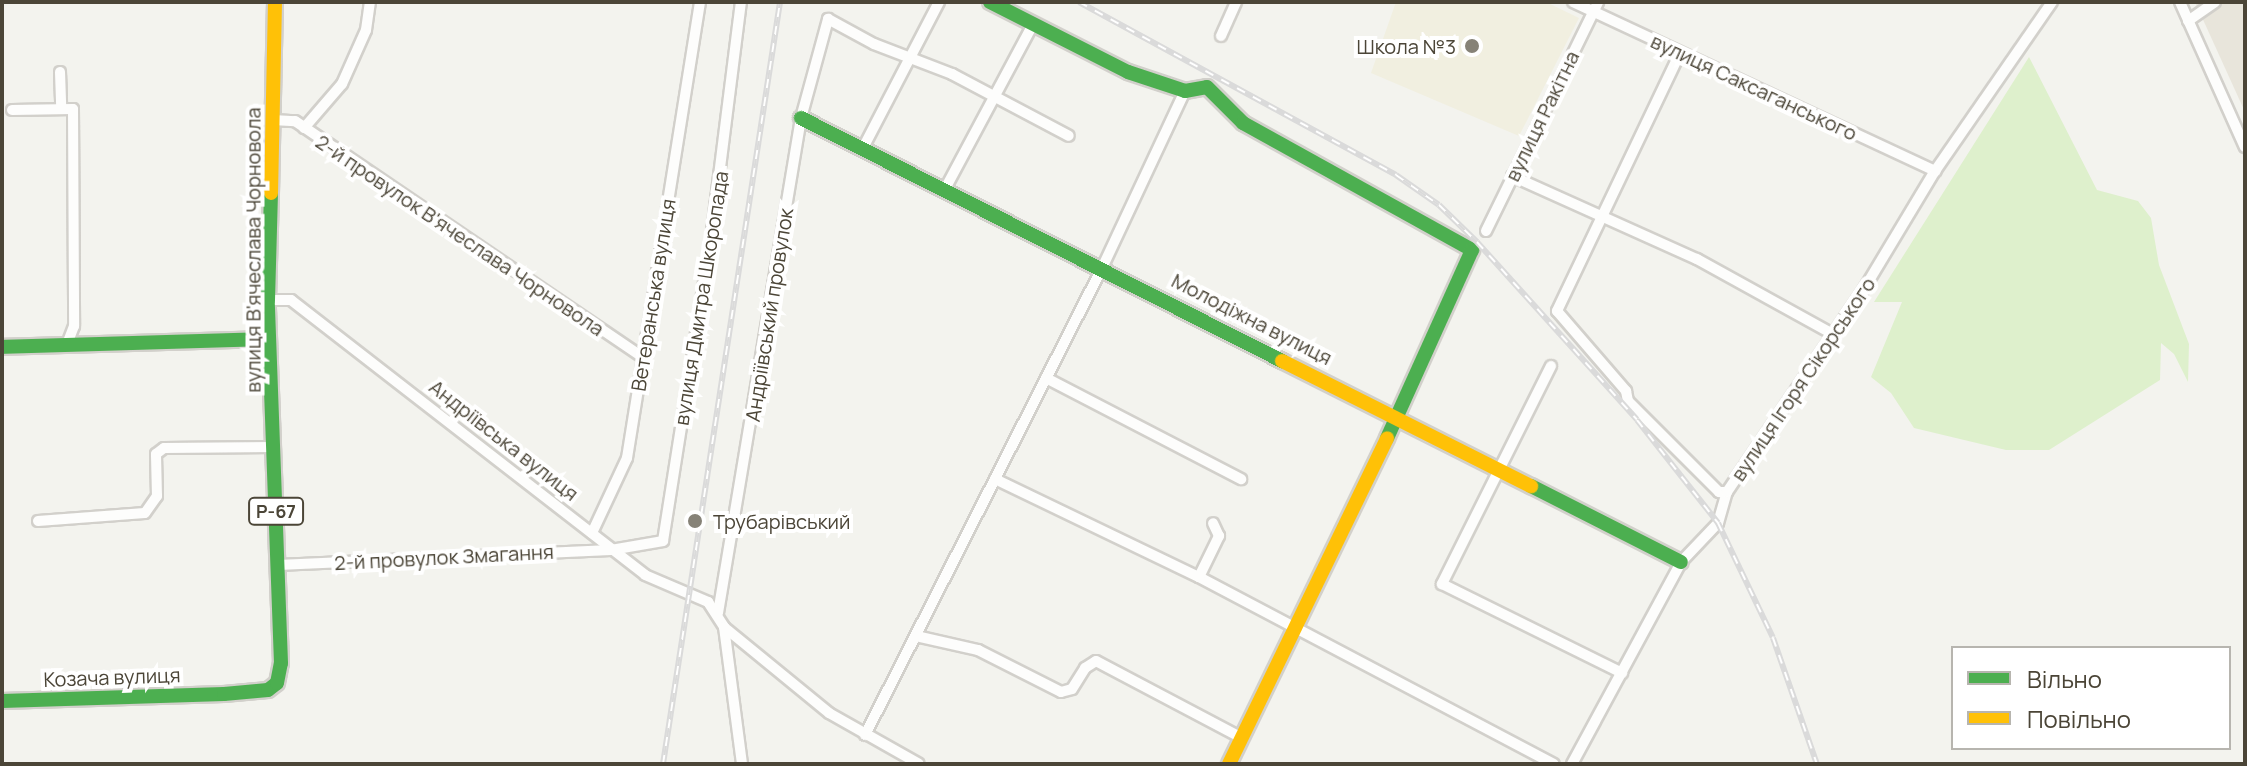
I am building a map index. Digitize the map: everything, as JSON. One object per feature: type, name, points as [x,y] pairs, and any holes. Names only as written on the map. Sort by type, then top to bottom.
[{"type":"street","name":"вулиця В'ячеслава Чорновола","points":[[224,694],[268,690],[277,683],[281,663],[268,300],[275,2]]},
{"type":"street","points":[[304,128],[342,84],[366,30],[370,2]]},
{"type":"street","name":"Ветеранська вулиця","points":[[592,533],[627,458],[700,2]]},
{"type":"street","name":"вулиця Дмитра Шкоропада","points":[[611,550],[663,541],[711,239],[741,2]]},
{"type":"street","points":[[863,148],[939,2]]},
{"type":"street","points":[[990,2],[1128,72],[1185,91],[1207,87],[1243,123],[1472,250],[1398,416],[1229,764]]},
{"type":"street","points":[[1221,36],[1236,2]]},
{"type":"street","name":"вулиця Саксаганського","points":[[1573,2],[1596,7],[1680,53],[1935,171]]},
{"type":"street","name":"вулиця Ігоря Сікорського","points":[[1572,764],[1681,562],[1718,523],[1727,492],[1833,334],[1935,171],[2052,2]]},
{"type":"street","points":[[2180,2],[2244,143]]},
{"type":"street","points":[[2188,21],[2215,2]]},
{"type":"street","name":"вулиця Ракітна","points":[[1486,231],[1596,7]]},
{"type":"street","name":"Андріївський провулок","points":[[718,613],[801,118],[828,19],[874,44],[912,56]]},
{"type":"street","points":[[945,189],[1033,24]]},
{"type":"street","points":[[1680,53],[1557,311],[1626,391],[1628,401],[1719,492],[1727,492]]},
{"type":"street","points":[[912,56],[1069,136]]},
{"type":"street","points":[[60,72],[61,109]]},
{"type":"street","points":[[865,735],[1103,266],[1185,91]]},
{"type":"street","points":[[12,110],[73,109],[74,326],[67,344]]},
{"type":"street","name":"Молодіжна вулиця","points":[[801,118],[1103,266],[1681,562]]},
{"type":"street","name":"2-й провулок В'ячеслава Чорновола","points":[[273,120],[295,121],[644,358]]},
{"type":"street","points":[[1512,176],[1603,214],[1833,334]]},
{"type":"street","name":"Андріївська вулиця","points":[[268,300],[291,300],[645,575],[708,602],[718,613]]},
{"type":"street","points":[[2,347],[269,339]]},
{"type":"street","points":[[1551,366],[1443,588],[1622,673]]},
{"type":"street","points":[[1046,378],[1241,479]]},
{"type":"street","points":[[38,521],[145,513],[157,496],[156,454],[164,448],[274,447]]},
{"type":"street","points":[[995,479],[1199,577],[1554,764]]},
{"type":"street","points":[[1199,577],[1223,534],[1213,523]]},
{"type":"street","name":"2-й провулок Змагання","points":[[278,565],[611,550]]},
{"type":"street","points":[[718,613],[724,627],[742,764]]},
{"type":"street","points":[[724,627],[865,735],[919,764]]},
{"type":"street","points":[[916,636],[978,650],[1061,692],[1072,689],[1085,668],[1096,661],[1242,738]]},
{"type":"street","name":"Козача вулиця","points":[[2,701],[224,694]]},
{"type":"shaded area","name":"Школа №3","points":[[1396,2],[1546,2],[1579,18],[1519,136],[1371,73]]},
{"type":"shaded area","points":[[2195,2],[2245,2],[2245,112]]},
{"type":"green space","points":[[2029,57],[2097,190],[2138,201],[2151,218],[2159,265],[2189,344],[2188,382],[2174,354],[2161,343],[2160,380],[2049,450],[2006,450],[1914,428],[1891,393],[1871,377],[1902,302],[1874,302]]},
{"type":"railway","points":[[663,764],[780,2]]},
{"type":"railway","points":[[1079,2],[1396,175],[1439,205],[1477,242],[1637,420],[1718,523],[1773,638],[1817,764]]},
{"type":"traffic: fast","points":[[990,2],[1128,72],[1185,91],[1207,87],[1243,123],[1472,250],[1387,438]]},
{"type":"traffic: fast","points":[[801,118],[1282,361]]},
{"type":"traffic: fast","points":[[2,701],[224,694],[268,690],[277,683],[281,663],[268,300],[271,193]]},
{"type":"traffic: fast","points":[[2,347],[269,339]]},
{"type":"traffic: fast","points":[[1531,486],[1681,562]]},
{"type":"traffic: slow","points":[[271,193],[275,2]]},
{"type":"traffic: slow","points":[[1282,361],[1531,486]]},
{"type":"traffic: slow","points":[[1229,764],[1387,438]]},
{"type":"place","name":"Школа №3","points":[[1472,46]]},
{"type":"place","name":"Трубарівський","points":[[695,521]]}]
